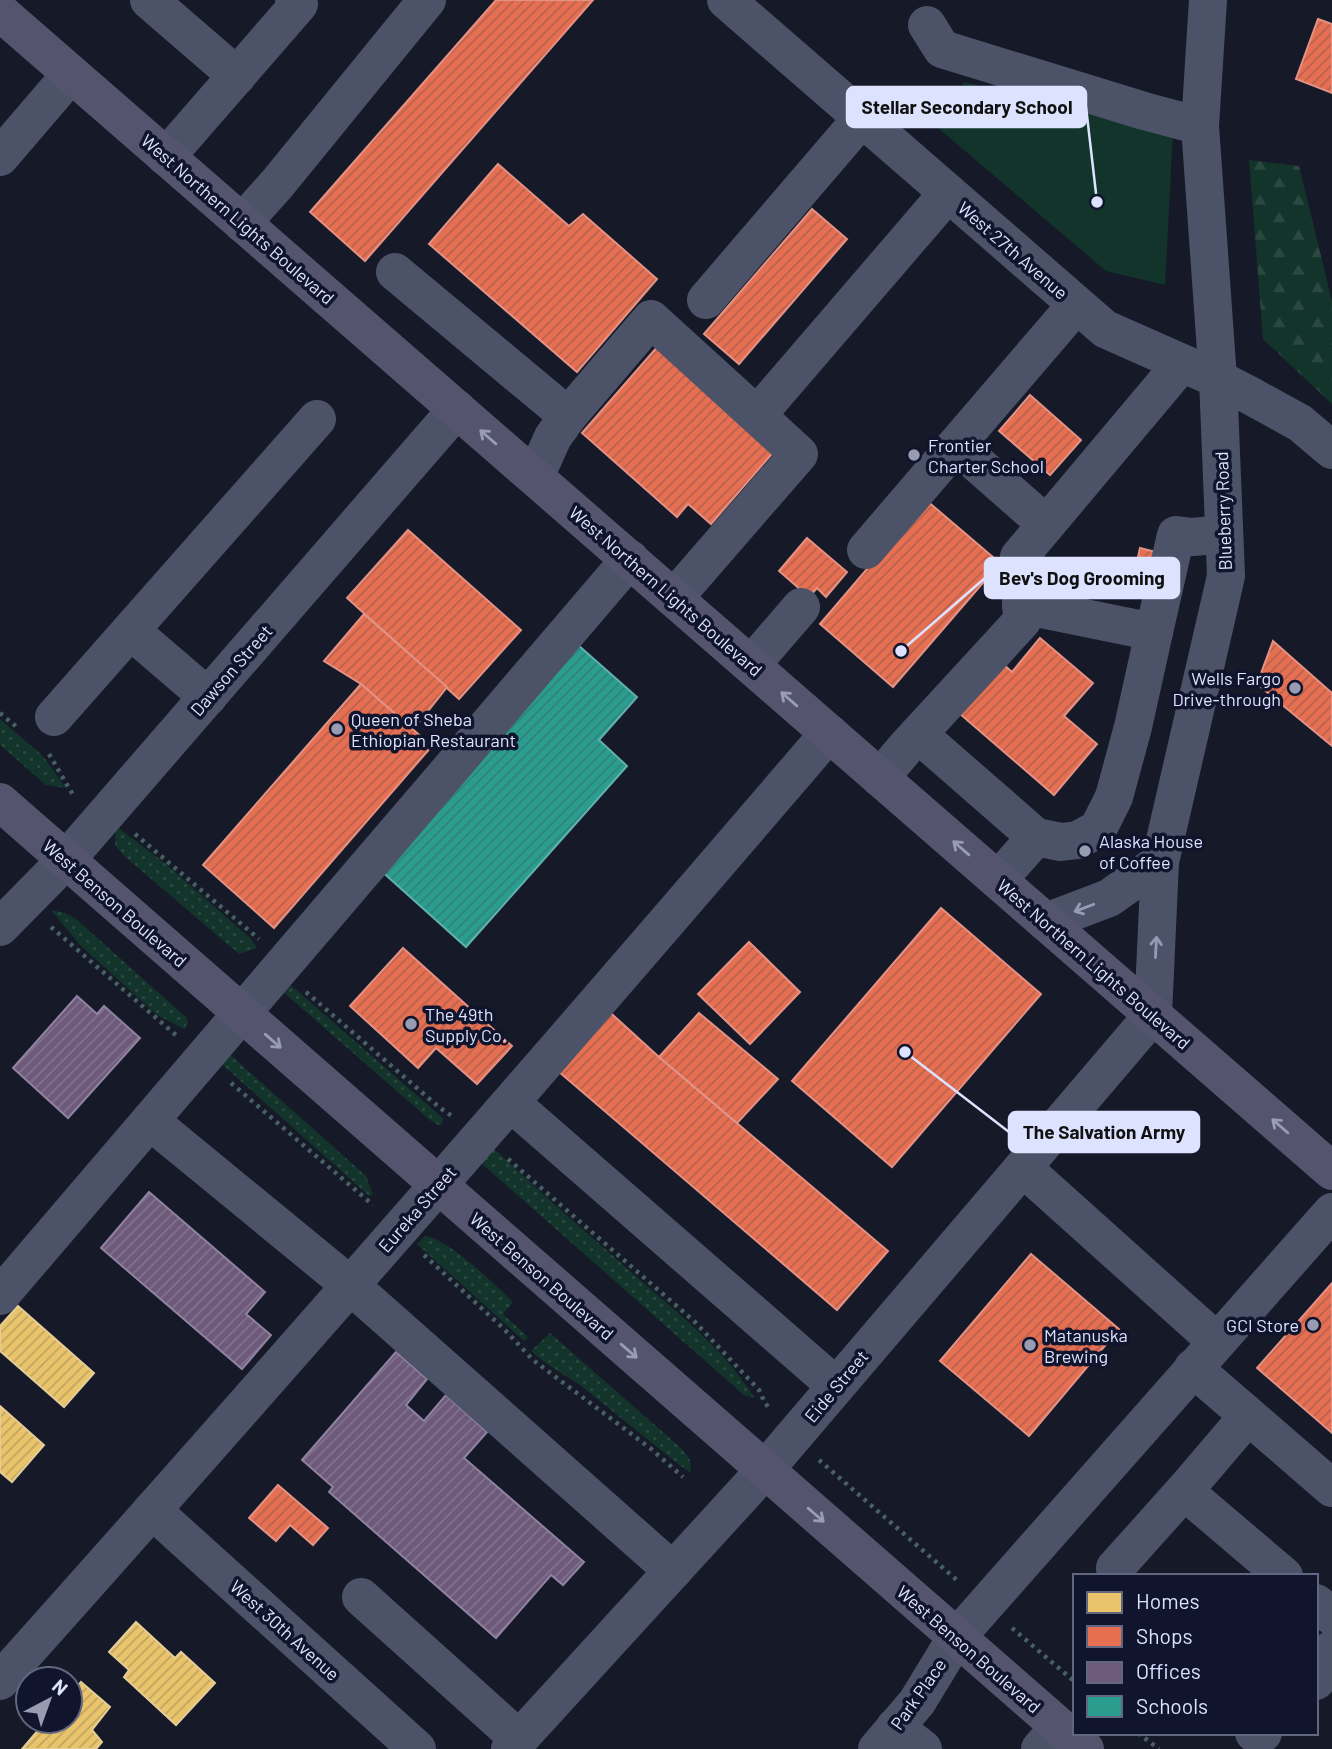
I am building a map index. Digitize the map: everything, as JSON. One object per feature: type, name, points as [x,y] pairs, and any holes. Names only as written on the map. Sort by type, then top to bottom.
[{"type":"main road","name":"West Northern Lights Boulevard","points":[[0,11],[1153,1015],[1329,1163]]},
{"type":"main road","name":"West Benson Boulevard","points":[[0,802],[956,1638],[1061,1742]]},
{"type":"street","points":[[0,11],[9,0]]},
{"type":"street","points":[[149,0],[237,76]]},
{"type":"street","points":[[166,157],[299,4],[294,0]]},
{"type":"street","points":[[242,223],[427,0]]},
{"type":"street","name":"West 27th Avenue","points":[[726,0],[1105,329],[1218,379],[1300,423],[1332,450]]},
{"type":"street","name":"Blueberry Road","points":[[1153,1015],[1160,862],[1226,576],[1218,379],[1200,126],[1208,0]]},
{"type":"street","points":[[927,24],[942,48],[1200,126]]},
{"type":"street","points":[[0,156],[71,74]]},
{"type":"street","points":[[706,300],[862,118]]},
{"type":"street","points":[[758,414],[948,192]]},
{"type":"street","points":[[395,272],[568,416]]},
{"type":"street","points":[[866,550],[1076,304]]},
{"type":"street","points":[[535,477],[553,437],[568,416],[651,318],[799,453],[674,598]]},
{"type":"street","points":[[880,778],[1023,621],[1018,557],[1182,363]]},
{"type":"street","name":"Dawson Street","points":[[11,916],[66,860],[457,409]]},
{"type":"street","points":[[38,732],[131,631],[317,419]]},
{"type":"street","points":[[956,445],[1046,524]]},
{"type":"street","points":[[918,734],[1036,837],[1061,842],[1078,840],[1098,829],[1114,797],[1133,727],[1176,535],[1193,537],[1224,534]]},
{"type":"street","points":[[0,1296],[630,559]]},
{"type":"street","points":[[1021,606],[1154,632]]},
{"type":"street","points":[[751,664],[801,607]]},
{"type":"street","points":[[131,631],[208,697]]},
{"type":"street","points":[[1133,727],[1190,734]]},
{"type":"street","name":"Eureka Street","points":[[0,1681],[351,1286],[829,733]]},
{"type":"street","points":[[998,880],[1036,837]]},
{"type":"street","points":[[1046,922],[1109,898],[1160,862]]},
{"type":"street","name":"Eide Street","points":[[514,1744],[764,1471],[1153,1015]]},
{"type":"street","points":[[511,1103],[836,1386]]},
{"type":"street","points":[[150,1121],[351,1286],[673,1571]]},
{"type":"street","points":[[1023,1168],[1205,1355],[1248,1416],[1332,1488]]},
{"type":"street","name":"Park Place","points":[[898,1742],[917,1702],[956,1638],[1332,1212]]},
{"type":"street","points":[[1116,1574],[1115,1568],[1248,1416]]},
{"type":"street","points":[[1184,1491],[1282,1574]]},
{"type":"street","name":"West 30th Avenue","points":[[152,1510],[418,1749]]},
{"type":"street","points":[[361,1597],[514,1744]]},
{"type":"street","points":[[1318,1605],[1332,1616]]},
{"type":"street","points":[[1318,1677],[1332,1649]]},
{"type":"path","points":[[0,713],[38,732],[75,797],[101,820],[122,824],[263,942],[276,973],[290,979],[440,1108],[481,1135],[695,1322],[759,1390],[765,1403],[817,1459],[1073,1680]]},
{"type":"path","points":[[11,916],[51,927],[367,1199],[533,1360],[650,1448],[683,1477]]},
{"type":"path","points":[[1140,1735],[1158,1749]]},
{"type":"green space","points":[[964,82],[1173,133],[1165,285],[1106,271],[938,128]]},
{"type":"green space","points":[[1249,160],[1299,166],[1332,301],[1332,404],[1263,339]]},
{"type":"green space","points":[[0,719],[43,756],[66,788],[46,785],[0,745]]},
{"type":"green space","points":[[116,826],[166,864],[250,938],[257,948],[239,954],[123,855],[115,845]]},
{"type":"green space","points":[[51,910],[76,919],[187,1018],[188,1023],[184,1029],[157,1015],[80,945]]},
{"type":"green space","points":[[285,980],[444,1119],[440,1126],[274,984]]},
{"type":"green space","points":[[226,1051],[366,1176],[373,1195],[368,1195],[215,1058]]},
{"type":"green space","points":[[487,1142],[701,1334],[730,1364],[754,1397],[745,1396],[472,1155]]},
{"type":"green space","points":[[425,1236],[458,1253],[513,1302],[503,1314],[528,1337],[524,1341],[417,1244]]},
{"type":"green space","points":[[550,1333],[682,1449],[690,1460],[691,1473],[580,1385],[531,1351]]},
{"type":"building: Homes","points":[[18,1306],[94,1373],[64,1407],[0,1351],[0,1326]]},
{"type":"building: Homes","points":[[0,1406],[44,1445],[12,1482],[0,1472]]},
{"type":"building: Homes","points":[[136,1622],[175,1658],[181,1652],[215,1683],[176,1725],[124,1677],[129,1670],[109,1652]]},
{"type":"building: Homes","points":[[84,1685],[110,1707],[92,1730],[102,1742],[96,1749],[22,1749],[34,1735],[84,1735]]},
{"type":"building: Shops","points":[[496,0],[593,0],[365,261],[310,212]]},
{"type":"building: Shops","points":[[1318,19],[1332,24],[1332,93],[1296,79]]},
{"type":"building: Shops","points":[[498,164],[569,226],[583,214],[657,279],[577,372],[429,244]]},
{"type":"building: Shops","points":[[812,209],[847,239],[739,364],[704,334]]},
{"type":"building: Shops","points":[[659,345],[777,448],[711,524],[688,504],[677,517],[582,433]]},
{"type":"building: Shops","points":[[1030,395],[1081,440],[1050,475],[999,431]]},
{"type":"building: Shops","points":[[926,500],[1000,563],[893,687],[820,624]]},
{"type":"building: Shops","points":[[408,530],[521,630],[459,699],[347,598]]},
{"type":"building: Shops","points":[[807,538],[847,572],[826,597],[817,588],[809,597],[779,571]]},
{"type":"building: Shops","points":[[1140,548],[1160,553],[1151,593],[1131,589]]},
{"type":"building: Shops","points":[[364,614],[447,687],[413,730],[361,684],[324,661]]},
{"type":"building: Shops","points":[[1040,638],[1093,683],[1064,716],[1097,744],[1054,795],[960,714],[1003,664],[1012,672]]},
{"type":"building: Shops","name":"Wells Fargo Drive-through","points":[[1273,641],[1332,693],[1332,746],[1257,684]]},
{"type":"building: Shops","points":[[361,684],[432,746],[274,928],[203,865]]},
{"type":"building: Shops","points":[[941,908],[1041,994],[892,1167],[792,1081]]},
{"type":"building: Shops","points":[[749,942],[800,992],[750,1044],[698,994]]},
{"type":"building: Shops","points":[[403,948],[512,1046],[477,1084],[436,1048],[418,1068],[350,1006]]},
{"type":"building: Shops","points":[[603,1006],[659,1057],[888,1251],[837,1310],[552,1066]]},
{"type":"building: Shops","points":[[699,1013],[778,1079],[737,1123],[659,1057]]},
{"type":"building: Shops","name":"Matanuska Brewing","points":[[1031,1254],[1119,1329],[1029,1436],[940,1361]]},
{"type":"building: Shops","name":"GCI Store","points":[[1332,1283],[1332,1433],[1257,1368]]},
{"type":"building: Shops","points":[[278,1485],[328,1528],[313,1545],[290,1525],[276,1541],[249,1518]]},
{"type":"building: Offices","points":[[77,996],[97,1014],[104,1006],[140,1038],[68,1118],[13,1068]]},
{"type":"building: Offices","points":[[149,1192],[265,1292],[246,1314],[271,1335],[242,1369],[101,1248]]},
{"type":"building: Offices","points":[[396,1352],[427,1379],[406,1405],[424,1421],[446,1395],[487,1432],[464,1458],[584,1562],[563,1585],[551,1575],[496,1638],[329,1492],[333,1487],[302,1460]]},
{"type":"building: Schools","points":[[578,645],[637,697],[599,740],[627,766],[466,947],[379,869]]},
{"type":"place","name":"Stellar Secondary School","points":[[1097,202]]},
{"type":"place","name":"Frontier Charter School","points":[[914,455]]},
{"type":"place","name":"Bev's Dog Grooming","points":[[901,651]]},
{"type":"place","name":"Wells Fargo Drive-through","points":[[1295,688]]},
{"type":"place","name":"Queen of Sheba Ethiopian Restaurant","points":[[337,729]]},
{"type":"place","name":"Alaska House of Coffee","points":[[1085,851]]},
{"type":"place","name":"The 49th Supply Co.","points":[[411,1024]]},
{"type":"place","name":"The Salvation Army","points":[[905,1052]]},
{"type":"place","name":"GCI Store","points":[[1313,1325]]},
{"type":"place","name":"Matanuska Brewing","points":[[1030,1345]]}]
